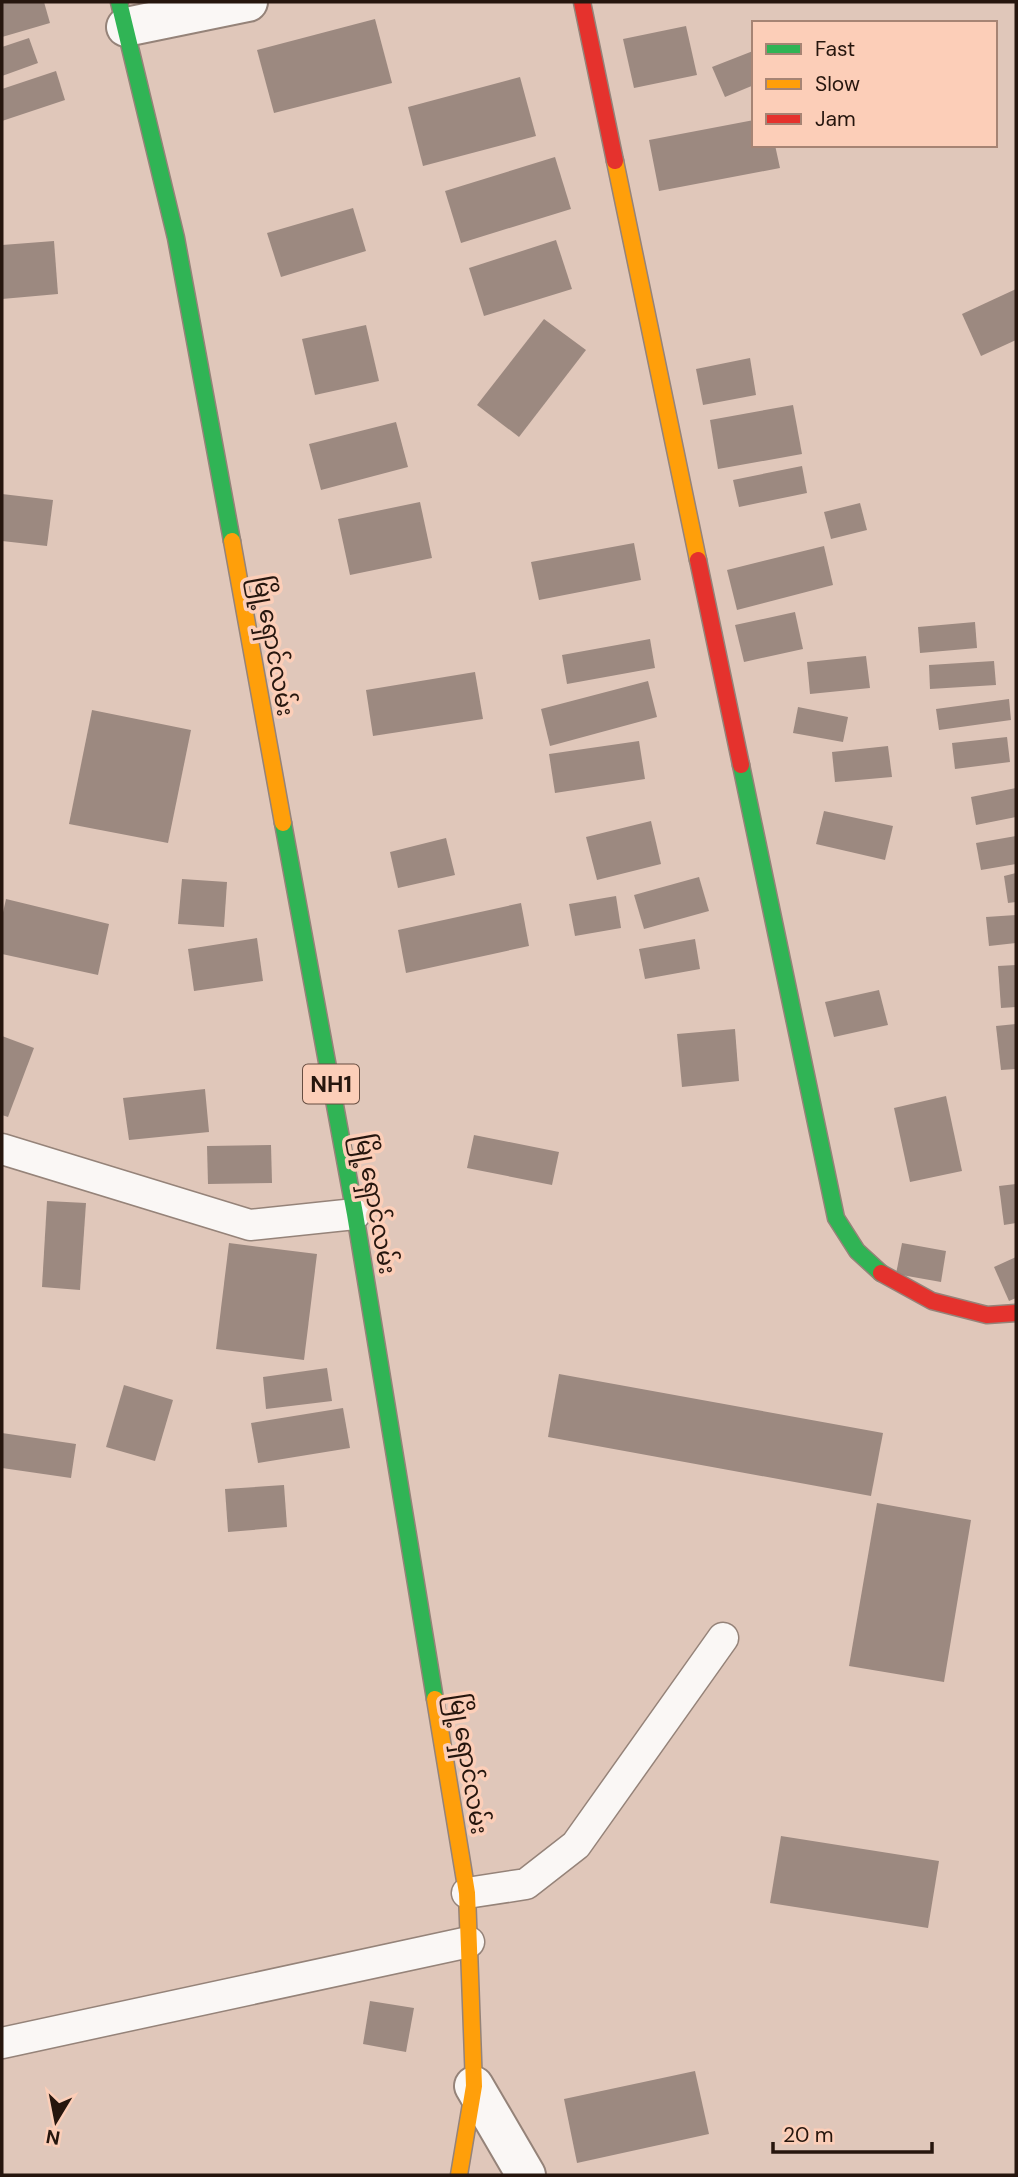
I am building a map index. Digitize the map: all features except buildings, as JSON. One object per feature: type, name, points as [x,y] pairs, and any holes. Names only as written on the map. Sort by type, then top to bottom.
[{"type":"main road","points":[[582,2],[836,1219],[857,1251],[883,1275],[932,1301],[987,1315],[1016,1313]]},
{"type":"main road","name":"မြို့ရှောင်လမ်း","points":[[122,14],[176,238],[355,1214],[467,1893],[474,2086],[460,2175]]},
{"type":"street","points":[[122,14],[248,2]]},
{"type":"street","points":[[474,2086],[526,2175]]},
{"type":"lane","points":[[2,1149],[250,1225],[355,1214]]},
{"type":"lane","points":[[467,1893],[526,1884],[576,1845],[723,1638]]},
{"type":"lane","points":[[2,2043],[469,1942]]},
{"type":"traffic: fast","points":[[119,2],[176,238],[232,541]]},
{"type":"traffic: fast","points":[[741,765],[836,1218],[857,1251],[881,1273]]},
{"type":"traffic: fast","points":[[283,823],[355,1214],[435,1699]]},
{"type":"traffic: slow","points":[[615,161],[698,560]]},
{"type":"traffic: slow","points":[[232,541],[283,823]]},
{"type":"traffic: slow","points":[[435,1699],[467,1893],[474,2086],[459,2175]]},
{"type":"traffic: jam","points":[[582,2],[615,161]]},
{"type":"traffic: jam","points":[[698,560],[741,765]]},
{"type":"traffic: jam","points":[[881,1273],[932,1301],[987,1315],[1016,1313]]}]
